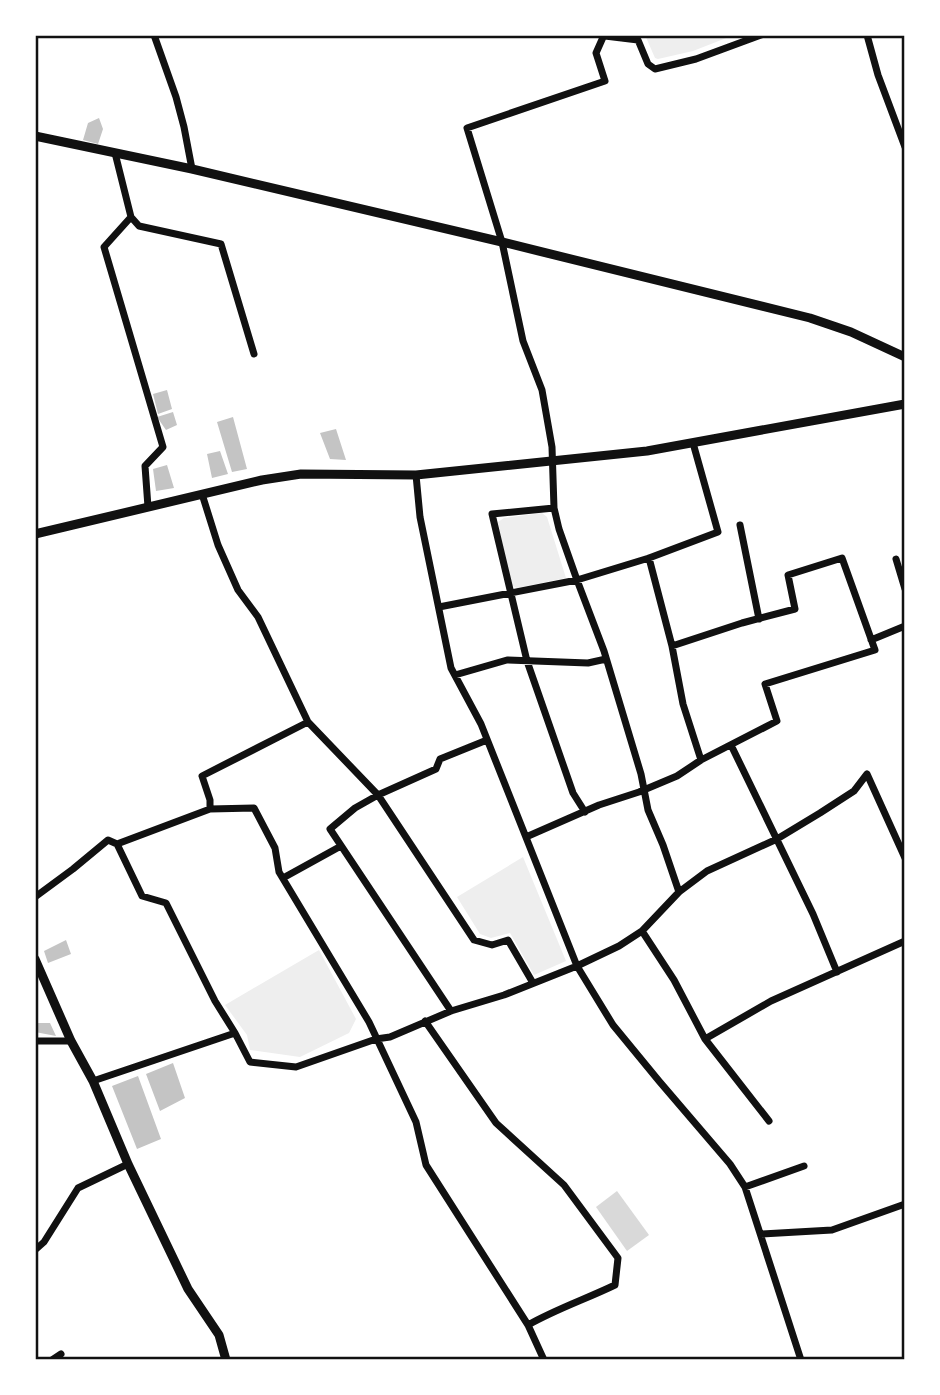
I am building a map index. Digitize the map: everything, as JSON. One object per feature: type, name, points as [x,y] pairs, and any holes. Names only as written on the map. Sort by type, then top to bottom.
[{"type":"street","points":[[154,35],[176,97],[191,169]]},
{"type":"street","points":[[679,892],[648,810],[642,775],[606,659],[559,529],[554,508],[552,447],[542,390],[523,341],[502,242],[467,128],[605,81],[596,53],[605,36],[638,40],[648,64],[655,69],[696,59],[761,35]]},
{"type":"street","points":[[867,35],[878,75],[905,146]]},
{"type":"street","points":[[35,135],[502,242],[810,318],[851,332],[905,357]]},
{"type":"street","points":[[116,153],[131,217],[139,226],[221,244],[254,354]]},
{"type":"street","points":[[131,217],[104,247],[163,447],[145,466],[148,507]]},
{"type":"street","points":[[35,534],[262,480],[301,474],[416,475],[647,451],[905,404]]},
{"type":"street","points":[[439,607],[577,580],[649,558],[718,532],[693,443]]},
{"type":"street","points":[[416,475],[420,517],[451,668],[481,724],[577,966],[614,1025],[730,1164],[745,1187],[801,1360]]},
{"type":"street","points":[[202,494],[218,545],[238,590],[258,617],[308,722],[378,795],[474,940],[492,945],[508,940],[533,984]]},
{"type":"street","points":[[554,508],[492,514],[527,661],[573,793],[585,812]]},
{"type":"street","points":[[740,525],[758,619]]},
{"type":"street","points":[[649,558],[672,646],[683,704],[701,760]]},
{"type":"street","points":[[526,837],[677,776],[701,760],[777,721],[765,684],[875,650],[842,558],[788,575],[795,609],[672,646]]},
{"type":"street","points":[[896,559],[905,589]]},
{"type":"street","points":[[872,640],[905,626]]},
{"type":"street","points":[[455,675],[507,660],[588,663],[606,659]]},
{"type":"street","points":[[210,809],[210,800],[202,776],[308,722]]},
{"type":"street","points":[[451,1011],[330,829],[355,808],[436,769],[440,759],[487,740]]},
{"type":"street","points":[[731,745],[813,914],[837,972]]},
{"type":"street","points":[[35,897],[108,840],[117,844],[142,896],[166,903],[215,1001],[250,1062],[296,1067],[376,1039],[390,1037],[451,1011],[504,995],[619,946],[642,931],[679,892],[706,871],[777,839],[854,791],[867,774],[905,858]]},
{"type":"street","points":[[117,844],[210,809],[254,808],[275,848],[279,872],[369,1022],[416,1122],[426,1165],[528,1325],[544,1360]]},
{"type":"street","points":[[283,878],[341,846]]},
{"type":"street","points":[[642,931],[674,980],[705,1039],[769,1121]]},
{"type":"street","points":[[705,1039],[771,1001],[905,941]]},
{"type":"street","points":[[35,959],[188,1289],[219,1335],[226,1360]]},
{"type":"street","points":[[425,1021],[495,1123],[564,1185],[618,1258],[615,1285],[567,1307],[556,1309],[528,1325]]},
{"type":"street","points":[[93,1081],[234,1033]]},
{"type":"street","points":[[35,1041],[71,1041]]},
{"type":"street","points":[[35,1250],[44,1242],[78,1188],[128,1164]]},
{"type":"street","points":[[745,1187],[804,1166]]},
{"type":"street","points":[[761,1234],[832,1230],[905,1204]]},
{"type":"street","points":[[52,1360],[61,1354]]},
{"type":"shaded area","points":[[645,35],[734,35],[693,51],[658,59],[655,58]]},
{"type":"shaded area","points":[[542,513],[547,517],[566,578],[517,588],[511,585],[498,522],[504,518]]},
{"type":"shaded area","points":[[523,857],[566,961],[534,975],[510,933],[491,938],[480,934],[457,897]]},
{"type":"shaded area","points":[[319,950],[356,1019],[349,1033],[300,1057],[250,1050],[247,1035],[225,1005]]},
{"type":"shaded area","points":[[617,1191],[649,1235],[627,1251],[596,1207]]},
{"type":"building","points":[[99,118],[103,129],[98,144],[83,140],[88,123]]},
{"type":"building","points":[[167,390],[172,409],[158,414],[153,394]]},
{"type":"building","points":[[173,412],[177,425],[166,430],[157,417]]},
{"type":"building","points":[[233,417],[247,469],[232,472],[217,422]]},
{"type":"building","points":[[336,429],[346,460],[330,459],[320,433]]},
{"type":"building","points":[[220,451],[228,474],[212,478],[207,454]]},
{"type":"building","points":[[167,465],[174,488],[156,491],[153,469]]},
{"type":"building","points":[[66,940],[71,954],[48,963],[44,951]]},
{"type":"building","points":[[35,1023],[50,1023],[56,1036],[35,1032]]},
{"type":"building","points":[[173,1063],[185,1098],[160,1111],[146,1074]]},
{"type":"building","points":[[138,1076],[161,1139],[137,1149],[112,1086]]}]
